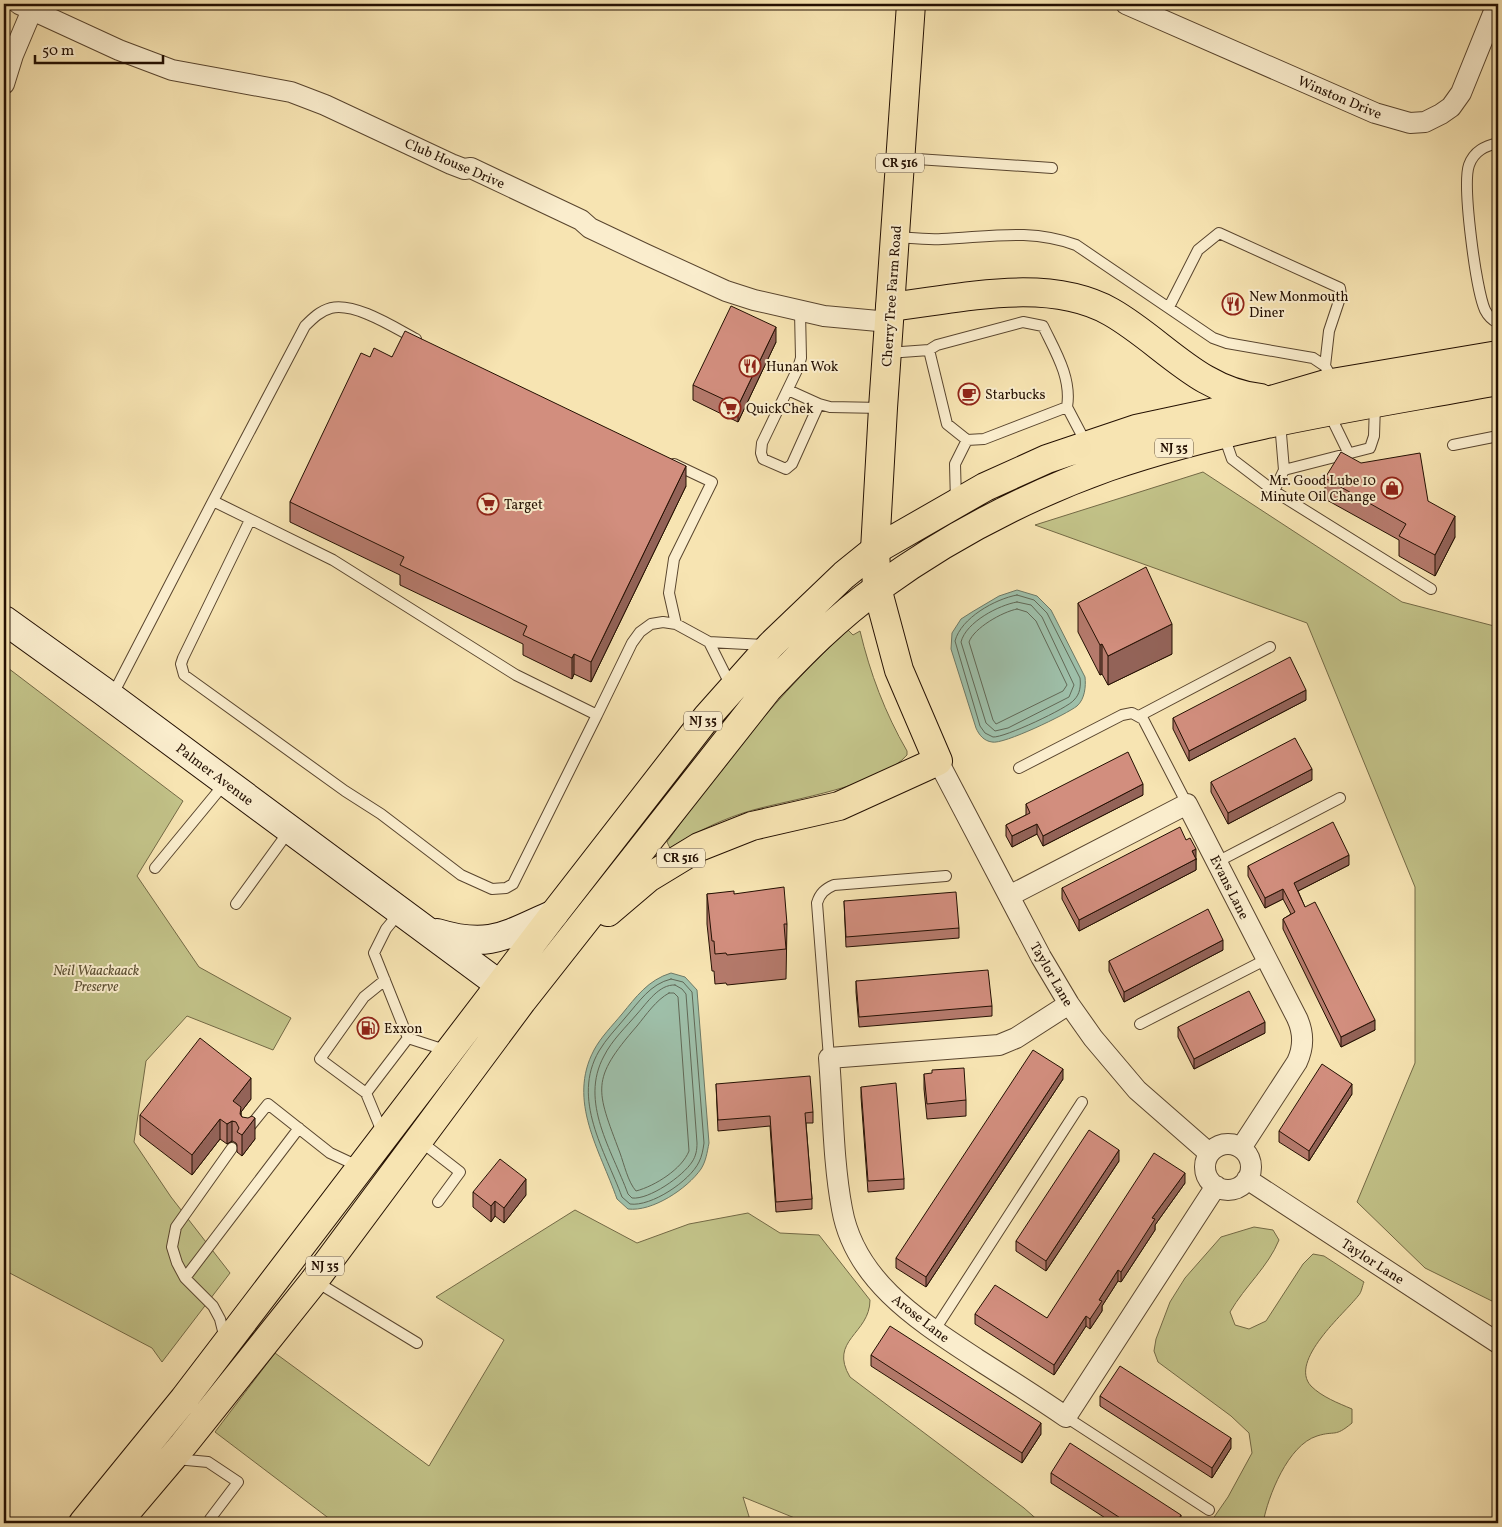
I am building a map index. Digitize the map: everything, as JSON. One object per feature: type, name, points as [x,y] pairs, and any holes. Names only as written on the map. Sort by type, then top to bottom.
[{"type":"main road","name":"Cherry Tree Farm Road","points":[[877,588],[875,550],[883,408],[911,4]]},
{"type":"main road","points":[[890,314],[1029,292],[1074,297],[1115,315],[1212,384],[1276,411]]},
{"type":"main road","name":"NJ 35","points":[[117,1523],[314,1281],[420,1141],[522,1001],[767,690],[800,655],[877,588],[948,543],[1044,493],[1109,467],[1224,436],[1276,411],[1330,374],[1498,360]]},
{"type":"main road","name":"NJ 35","points":[[83,1523],[225,1346],[449,1051],[707,717],[771,645],[844,575],[875,550],[956,502],[1047,460],[1136,429],[1276,411],[1328,412],[1376,404],[1498,360]]},
{"type":"main road","name":"CR 516","points":[[563,950],[648,878],[699,847],[752,826],[839,806],[938,761],[899,670],[877,588]]},
{"type":"main road","points":[[133,1523],[163,1468]]},
{"type":"street","name":"Winston Drive","points":[[1126,4],[1160,11],[1375,113],[1410,124],[1425,122],[1441,114],[1461,93],[1497,4]]},
{"type":"street","points":[[4,84],[26,7]]},
{"type":"street","name":"Club House Drive","points":[[26,7],[119,50],[172,70],[291,92],[325,105],[451,164],[464,169],[471,168],[581,220],[590,228],[726,290],[754,300],[800,312],[890,314]]},
{"type":"street","name":"Palmer Avenue","points":[[4,620],[112,697],[522,1001]]},
{"type":"street","name":"Taylor Lane","points":[[938,761],[1009,896],[1069,1004],[1093,1038],[1137,1090],[1209,1154]]},
{"type":"street","points":[[1009,896],[1187,804]]},
{"type":"street","name":"Evans Lane","points":[[1187,804],[1300,1025],[1302,1047],[1297,1062],[1242,1148]]},
{"type":"street","name":"Palmer Avenue","points":[[426,930],[473,942],[488,941],[554,914]]},
{"type":"street","points":[[829,1058],[999,1045],[1016,1038],[1069,1004]]},
{"type":"street","name":"Arose Lane","points":[[829,1058],[842,1210],[850,1235],[860,1256],[879,1283],[898,1303],[934,1330],[1066,1417]]},
{"type":"street","points":[[1228,1143],[1242,1148],[1250,1159],[1251,1166],[1247,1179],[1243,1184],[1230,1190],[1216,1186],[1206,1175],[1206,1160],[1209,1154],[1214,1148],[1228,1143]]},
{"type":"street","name":"Taylor Lane","points":[[1247,1179],[1498,1344]]},
{"type":"street","points":[[1066,1417],[1216,1186]]},
{"type":"lane","points":[[1498,143],[1488,145],[1476,153],[1469,164],[1467,189],[1470,229],[1482,296],[1489,318],[1498,323]]},
{"type":"lane","points":[[901,158],[1052,168]]},
{"type":"lane","points":[[895,237],[940,239],[1026,233],[1057,238],[1076,244],[1219,341],[1313,358],[1330,374]]},
{"type":"lane","points":[[1169,307],[1198,250],[1219,233],[1340,288],[1341,295],[1329,331],[1330,374]]},
{"type":"lane","points":[[112,697],[305,326],[318,313],[333,308],[349,308],[426,344]]},
{"type":"lane","points":[[800,312],[801,358],[788,390],[762,443],[761,453],[763,459],[786,469],[792,464],[820,404]]},
{"type":"lane","points":[[887,353],[929,350],[937,345],[1023,322],[1043,326],[1061,364],[1069,393],[1067,406],[1087,446]]},
{"type":"lane","points":[[929,350],[947,424],[966,440],[984,439],[1067,406]]},
{"type":"lane","points":[[788,390],[830,407],[883,408]]},
{"type":"lane","points":[[1284,470],[1370,448],[1374,436],[1376,404]]},
{"type":"lane","points":[[1274,491],[1284,470],[1276,411]]},
{"type":"lane","points":[[1328,412],[1349,454]]},
{"type":"lane","points":[[1224,436],[1232,458],[1274,491],[1431,589]]},
{"type":"lane","points":[[1453,445],[1498,436]]},
{"type":"lane","points":[[956,502],[955,464],[966,440]]},
{"type":"lane","points":[[667,461],[712,482],[674,559],[669,593],[676,624]]},
{"type":"lane","points":[[213,501],[338,562],[516,675],[597,715]]},
{"type":"lane","points":[[250,520],[183,658],[181,664],[184,675],[337,786],[381,814],[461,875],[492,889],[506,888],[513,884],[632,643],[640,632],[656,622],[676,624],[710,642],[771,645]]},
{"type":"lane","points":[[710,642],[732,689]]},
{"type":"lane","points":[[1139,716],[1270,647]]},
{"type":"lane","points":[[1019,768],[1122,715],[1132,713],[1139,716],[1187,804]]},
{"type":"lane","points":[[155,868],[225,782]]},
{"type":"lane","points":[[1217,862],[1340,798]]},
{"type":"lane","points":[[236,904],[289,830]]},
{"type":"lane","points":[[829,1058],[817,903],[819,897],[823,891],[834,885],[946,876]]},
{"type":"lane","points":[[400,912],[386,929],[374,953],[408,1038]]},
{"type":"lane","points":[[1140,1024],[1267,959]]},
{"type":"lane","points":[[384,1137],[366,1093],[320,1059],[364,997],[385,980]]},
{"type":"lane","points":[[408,1038],[449,1051]]},
{"type":"lane","points":[[366,1093],[408,1038]]},
{"type":"lane","points":[[934,1330],[1082,1102]]},
{"type":"lane","points":[[246,1132],[268,1104],[330,1153],[361,1168]]},
{"type":"lane","points":[[185,1278],[299,1128]]},
{"type":"lane","points":[[420,1141],[460,1172],[438,1202]]},
{"type":"lane","points":[[225,1346],[224,1335],[214,1306],[185,1278],[177,1263],[172,1247],[176,1227],[232,1148]]},
{"type":"lane","points":[[314,1281],[416,1343]]},
{"type":"lane","points":[[1066,1417],[1209,1510]]},
{"type":"lane","points":[[163,1468],[208,1462],[238,1482],[210,1519]]},
{"type":"green space","points":[[1203,472],[1402,602],[1498,627],[1498,1304],[1425,1268],[1357,1202],[1415,1063],[1415,887],[1307,623],[1035,525]]},
{"type":"green space","points":[[848,630],[853,635],[860,631],[868,662],[879,692],[907,751],[907,755],[894,766],[857,783],[742,813],[710,826],[670,848],[667,842],[752,731],[798,679]]},
{"type":"green space","name":"Neil Waackaack Preserve","points":[[4,665],[183,801],[137,876],[199,967],[291,1018],[273,1050],[187,1016],[146,1061],[134,1142],[171,1197],[230,1273],[162,1362],[152,1348],[4,1270]]},
{"type":"green space","points":[[575,1210],[637,1243],[689,1224],[748,1213],[780,1233],[819,1235],[870,1300],[864,1321],[847,1345],[844,1354],[845,1364],[850,1377],[1024,1508],[1041,1523],[807,1523],[743,1497],[751,1523],[335,1523],[215,1432],[275,1353],[429,1466],[504,1340],[436,1297]]},
{"type":"green space","points":[[1254,1227],[1273,1230],[1279,1240],[1263,1268],[1230,1312],[1235,1325],[1249,1329],[1266,1321],[1303,1264],[1313,1254],[1324,1256],[1364,1282],[1359,1294],[1321,1338],[1312,1351],[1307,1364],[1306,1376],[1311,1386],[1325,1397],[1352,1409],[1352,1423],[1338,1432],[1323,1434],[1307,1441],[1288,1460],[1269,1499],[1263,1523],[1210,1523],[1228,1497],[1252,1453],[1249,1433],[1231,1416],[1158,1362],[1154,1351],[1156,1339],[1170,1302],[1185,1278],[1221,1237]]},
{"type":"water","points":[[1017,590],[1037,596],[1051,610],[1085,677],[1084,692],[1082,700],[1077,706],[1061,715],[1009,739],[992,742],[982,737],[976,728],[951,649],[952,633],[961,619],[999,596]]},
{"type":"water","points":[[671,973],[685,977],[697,990],[709,1143],[703,1166],[687,1184],[658,1203],[648,1207],[628,1209],[617,1199],[589,1125],[585,1107],[584,1088],[587,1069],[594,1050],[600,1041],[638,995],[656,980]]},
{"type":"building","points":[[731,306],[776,327],[738,406],[693,385]]},
{"type":"building","name":"Target","points":[[405,331],[686,466],[591,662],[574,654],[572,658],[523,635],[527,626],[400,565],[404,557],[290,502],[361,353],[370,357],[374,348],[392,357]]},
{"type":"building","points":[[1341,452],[1361,463],[1420,453],[1428,501],[1455,516],[1435,555],[1399,536],[1406,524],[1325,478]]},
{"type":"building","points":[[1146,567],[1172,624],[1108,656],[1102,644],[1100,645],[1078,603]]},
{"type":"building","points":[[1290,657],[1306,690],[1189,751],[1173,718]]},
{"type":"building","points":[[1295,738],[1312,769],[1228,813],[1211,782]]},
{"type":"building","points":[[1128,752],[1143,784],[1043,836],[1037,824],[1012,836],[1006,825],[1030,813],[1026,804]]},
{"type":"building","points":[[1333,822],[1349,855],[1294,883],[1305,907],[1315,902],[1375,1020],[1341,1037],[1283,919],[1295,912],[1283,889],[1265,898],[1248,866]]},
{"type":"building","points":[[1180,827],[1186,840],[1190,838],[1196,849],[1192,851],[1196,859],[1079,920],[1062,888]]},
{"type":"building","points":[[784,887],[787,924],[784,924],[786,949],[727,955],[726,953],[715,954],[707,894],[734,891],[734,894]]},
{"type":"building","points":[[956,892],[959,928],[846,937],[844,901]]},
{"type":"building","points":[[1208,909],[1223,940],[1124,992],[1109,961]]},
{"type":"building","points":[[988,970],[992,1006],[859,1017],[856,981]]},
{"type":"building","points":[[1249,991],[1265,1022],[1194,1059],[1178,1027]]},
{"type":"building","points":[[200,1038],[251,1078],[233,1101],[241,1107],[240,1114],[242,1117],[248,1118],[252,1116],[255,1118],[242,1135],[237,1132],[239,1128],[236,1122],[232,1121],[227,1124],[220,1119],[192,1155],[140,1115]]},
{"type":"building","points":[[1033,1050],[1063,1069],[926,1277],[896,1258]]},
{"type":"building","points":[[1322,1064],[1352,1084],[1309,1151],[1279,1131]]},
{"type":"building","points":[[964,1068],[966,1100],[927,1104],[924,1074],[932,1073],[932,1070]]},
{"type":"building","points":[[810,1076],[813,1112],[805,1113],[812,1199],[776,1202],[770,1116],[718,1120],[716,1084]]},
{"type":"building","points":[[896,1083],[904,1179],[868,1181],[861,1087]]},
{"type":"building","points":[[1089,1130],[1119,1150],[1046,1261],[1016,1241]]},
{"type":"building","points":[[1154,1153],[1185,1173],[1152,1218],[1155,1219],[1121,1272],[1118,1270],[1099,1300],[1102,1301],[1090,1319],[1086,1316],[1054,1365],[975,1314],[995,1285],[1047,1318]]},
{"type":"building","points":[[500,1159],[526,1179],[504,1208],[495,1201],[491,1206],[473,1192]]},
{"type":"building","points":[[890,1326],[1041,1423],[1022,1453],[871,1355]]},
{"type":"building","points":[[1120,1366],[1231,1438],[1212,1468],[1100,1396]]},
{"type":"building","points":[[1070,1443],[1181,1515],[1176,1523],[1128,1523],[1051,1473]]},
{"type":"place","name":"New Monmouth Diner","points":[[1233,304]]},
{"type":"place","name":"Hunan Wok","points":[[750,366]]},
{"type":"place","name":"Starbucks","points":[[969,394]]},
{"type":"place","name":"QuickChek","points":[[730,408]]},
{"type":"place","name":"Mr. Good Lube 10 Minute Oil Change","points":[[1392,488]]},
{"type":"place","name":"Target","points":[[488,504]]},
{"type":"place","name":"Exxon","points":[[368,1028]]}]
